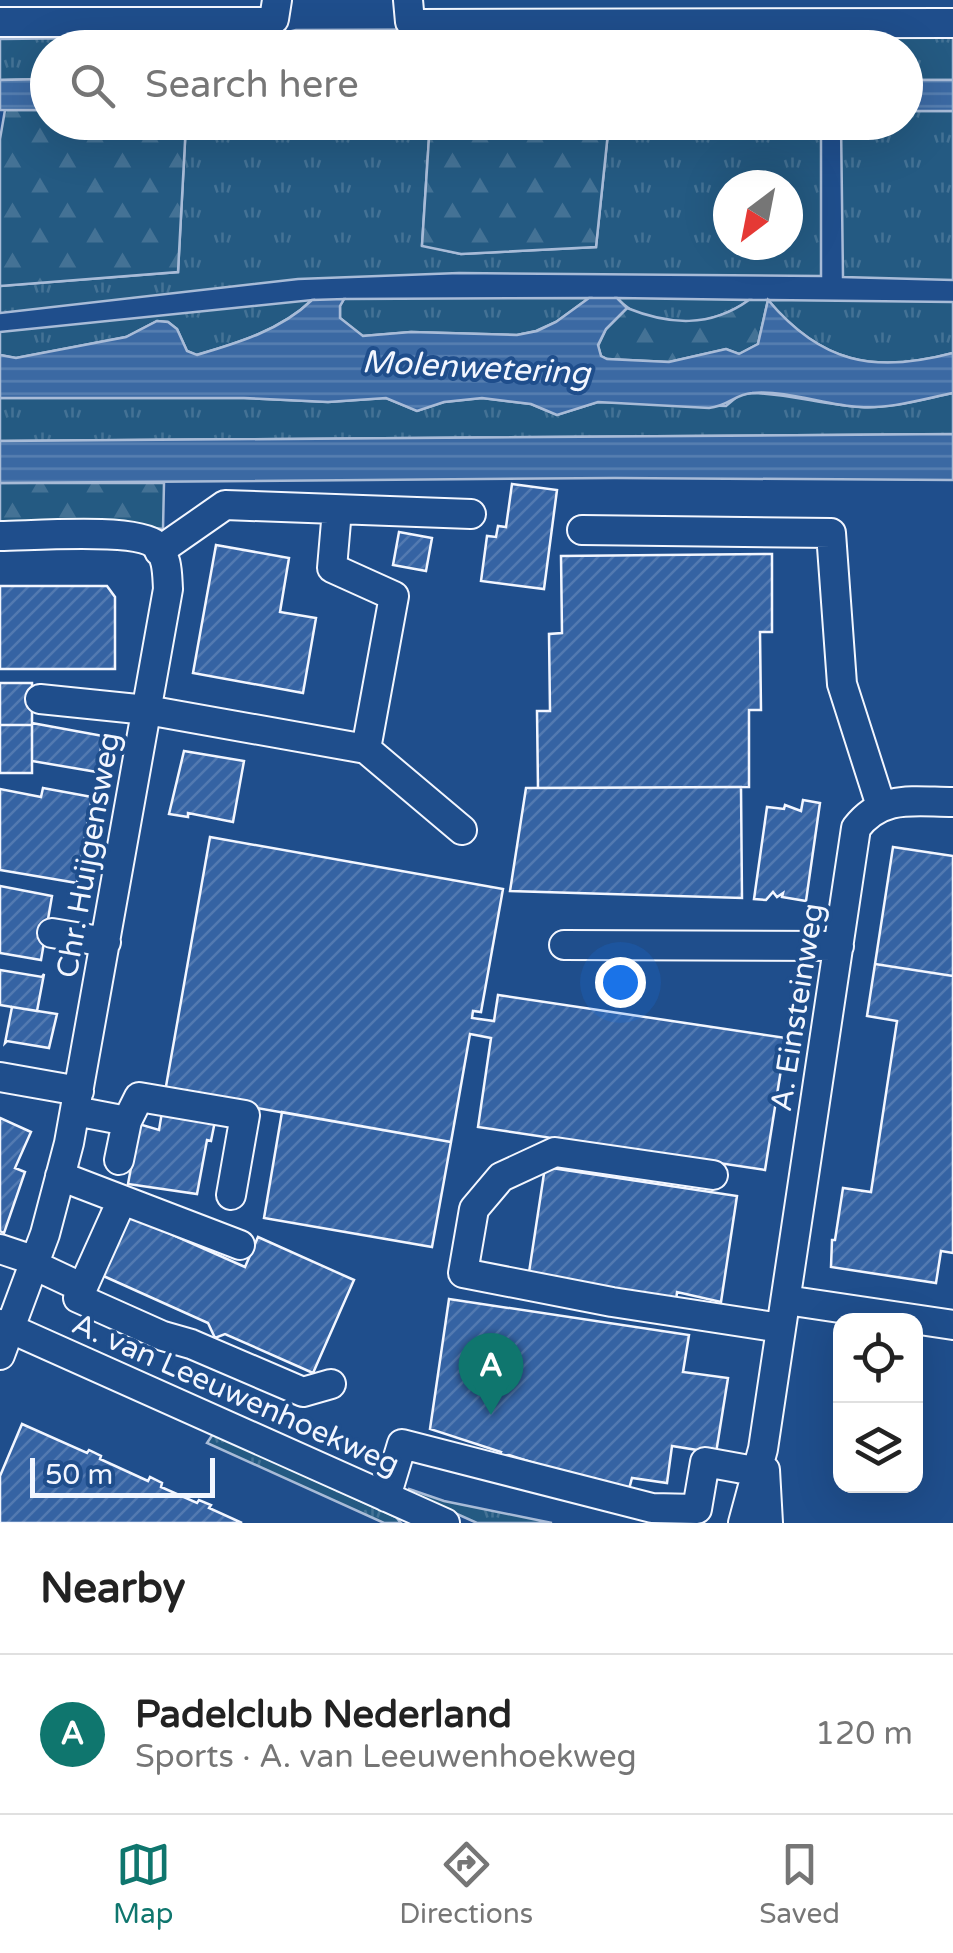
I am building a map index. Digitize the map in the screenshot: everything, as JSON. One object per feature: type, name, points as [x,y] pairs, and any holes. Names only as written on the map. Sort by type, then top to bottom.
[{"type":"street","points":[[0,22],[264,22],[274,19],[276,0]]},
{"type":"street","points":[[408,0],[410,22],[418,24],[834,12],[953,23]]},
{"type":"street","points":[[0,536],[118,534],[139,537],[156,545],[159,551],[225,505],[471,514]]},
{"type":"street","points":[[337,510],[332,568],[394,596],[366,749]]},
{"type":"street","points":[[582,530],[831,533],[842,684],[882,806],[895,802],[953,802]]},
{"type":"street","name":"Chr. Huijgensweg","points":[[4,1336],[35,1263],[77,1101],[168,590],[166,562],[159,551]]},
{"type":"street","points":[[40,699],[146,710],[366,749],[462,830]]},
{"type":"street","name":"A. Einsteinweg","points":[[742,1523],[762,1464],[856,828],[868,812],[882,806]]},
{"type":"street","points":[[52,933],[106,942]]},
{"type":"street","points":[[564,945],[839,946]]},
{"type":"street","points":[[0,1077],[127,1120]]},
{"type":"street","points":[[118,1160],[127,1120],[139,1097],[245,1115],[231,1195]]},
{"type":"street","points":[[713,1175],[555,1152],[501,1177],[474,1209],[463,1273],[612,1302],[953,1324]]},
{"type":"street","points":[[60,1176],[240,1245]]},
{"type":"street","points":[[122,1200],[78,1298],[303,1392],[331,1384]]},
{"type":"street","points":[[0,1249],[83,1288]]},
{"type":"street","name":"A. van Leeuwenhoekweg","points":[[4,1336],[444,1523]]},
{"type":"street","points":[[386,1497],[402,1444],[652,1508],[697,1509],[706,1462],[762,1464]]},
{"type":"street","name":"A. Einsteinweg","points":[[762,1464],[768,1523]]},
{"type":"green space","points":[[821,28],[821,30],[296,30]]},
{"type":"green space","points":[[923,31],[953,31],[953,80],[923,80]]},
{"type":"green space","points":[[0,39],[30,39],[30,79],[0,80]]},
{"type":"green space","points":[[5,110],[30,110],[30,140],[185,140],[178,272],[0,286],[0,139]]},
{"type":"green space","points":[[923,111],[953,111],[953,280],[843,277],[841,140],[923,140]]},
{"type":"green space","points":[[185,140],[429,140],[422,245],[461,254],[596,247],[607,140],[821,140],[821,276],[459,273],[298,279],[0,313],[0,286],[178,272]]},
{"type":"green space","points":[[429,140],[607,140],[596,247],[461,254],[422,246]]},
{"type":"green space","points":[[589,298],[556,322],[517,335],[411,332],[362,336],[340,318],[344,299]]},
{"type":"green space","points":[[617,298],[749,300],[718,316],[682,323],[647,317]]},
{"type":"green space","points":[[312,300],[273,327],[196,355],[187,351],[177,329],[168,322],[157,321],[126,337],[16,358],[0,355],[0,332]]},
{"type":"green space","points":[[749,300],[768,300],[758,344],[739,354],[726,349],[669,362],[601,356],[598,346],[606,329],[627,308],[658,318],[689,321],[719,315]]},
{"type":"green space","points":[[768,300],[953,302],[953,353],[898,362],[851,358],[808,338]]},
{"type":"green space","points":[[753,393],[872,407],[953,393],[953,434],[0,441],[0,398],[328,402],[386,398],[417,411],[444,402],[482,398],[531,404],[557,415],[598,402],[726,406],[739,395]]},
{"type":"green space","points":[[0,483],[164,483],[163,529],[101,522],[0,525]]},
{"type":"green space","points":[[213,1434],[396,1517],[401,1523],[384,1523],[207,1443]]},
{"type":"green space","points":[[409,1489],[444,1501],[552,1523],[477,1523],[408,1492]]},
{"type":"water","points":[[30,79],[30,110],[0,110],[0,80]]},
{"type":"water","points":[[923,80],[953,80],[953,111],[923,111]]},
{"type":"water","name":"Molenwetering","points":[[589,298],[617,298],[627,308],[606,329],[598,345],[601,356],[607,359],[669,362],[726,349],[739,354],[758,344],[768,300],[808,338],[851,358],[898,362],[953,353],[953,393],[871,407],[752,393],[709,408],[598,402],[557,415],[531,404],[482,398],[444,402],[417,411],[386,398],[328,402],[0,398],[0,355],[16,358],[126,337],[157,321],[168,322],[177,329],[187,351],[197,355],[273,327],[312,300],[344,299],[340,318],[363,336],[411,332],[517,335],[556,322]]},
{"type":"water","points":[[953,434],[953,480],[615,478],[0,483],[0,441]]},
{"type":"building","points":[[512,484],[557,490],[544,589],[481,581],[487,536],[496,537],[498,526],[506,527]]},
{"type":"building","points":[[399,532],[432,538],[426,571],[393,565]]},
{"type":"building","points":[[216,545],[289,558],[280,612],[316,618],[303,693],[193,673]]},
{"type":"building","points":[[772,554],[772,632],[760,632],[761,710],[749,710],[749,787],[538,788],[537,711],[550,711],[549,634],[562,633],[561,556]]},
{"type":"building","points":[[0,586],[107,586],[115,597],[115,669],[0,669]]},
{"type":"building","points":[[0,683],[32,683],[32,725],[0,725]]},
{"type":"building","points":[[32,723],[103,736],[97,772],[32,761]]},
{"type":"building","points":[[0,725],[32,725],[32,773],[0,773]]},
{"type":"building","points":[[184,751],[244,761],[233,822],[188,813],[188,817],[169,814]]},
{"type":"building","points":[[741,787],[742,898],[510,891],[526,788]]},
{"type":"building","points":[[43,788],[92,797],[77,883],[0,870],[0,789],[41,797]]},
{"type":"building","points":[[803,800],[820,803],[806,901],[782,897],[783,893],[777,897],[773,892],[766,900],[754,899],[767,807],[784,809],[785,805],[801,811]]},
{"type":"building","points":[[210,837],[503,889],[481,1012],[473,1011],[472,1018],[494,1021],[498,995],[786,1038],[765,1170],[478,1127],[491,1038],[470,1034],[451,1142],[165,1092]]},
{"type":"building","points":[[893,847],[953,856],[953,976],[875,964]]},
{"type":"building","points":[[0,886],[52,896],[41,960],[0,953]]},
{"type":"building","points":[[875,964],[953,976],[953,1253],[941,1251],[936,1283],[831,1267],[832,1240],[843,1188],[871,1192],[897,1021],[867,1016]]},
{"type":"building","points":[[0,970],[42,977],[44,974],[37,1011],[0,1005]]},
{"type":"building","points":[[12,1007],[57,1014],[49,1048],[5,1043]]},
{"type":"building","points":[[162,1112],[215,1121],[211,1141],[207,1140],[197,1194],[128,1184],[139,1124],[159,1130]]},
{"type":"building","points":[[282,1112],[451,1142],[432,1247],[264,1218]]},
{"type":"building","points":[[0,1118],[31,1132],[15,1168],[25,1172],[4,1233],[0,1231]]},
{"type":"building","points":[[545,1167],[737,1196],[721,1302],[677,1292],[676,1301],[528,1279]]},
{"type":"building","points":[[126,1214],[245,1267],[258,1237],[354,1280],[313,1373],[225,1334],[215,1338],[208,1323],[99,1274]]},
{"type":"building","points":[[449,1299],[689,1335],[683,1372],[728,1378],[716,1453],[672,1446],[667,1483],[632,1478],[628,1493],[509,1455],[499,1456],[501,1452],[430,1429]]},
{"type":"building","points":[[22,1424],[87,1453],[89,1450],[148,1481],[150,1477],[162,1483],[161,1487],[211,1505],[209,1508],[242,1523],[0,1523],[0,1476]]},
{"type":"place","name":"Padelclub Nederland","points":[[491,1415]]}]
